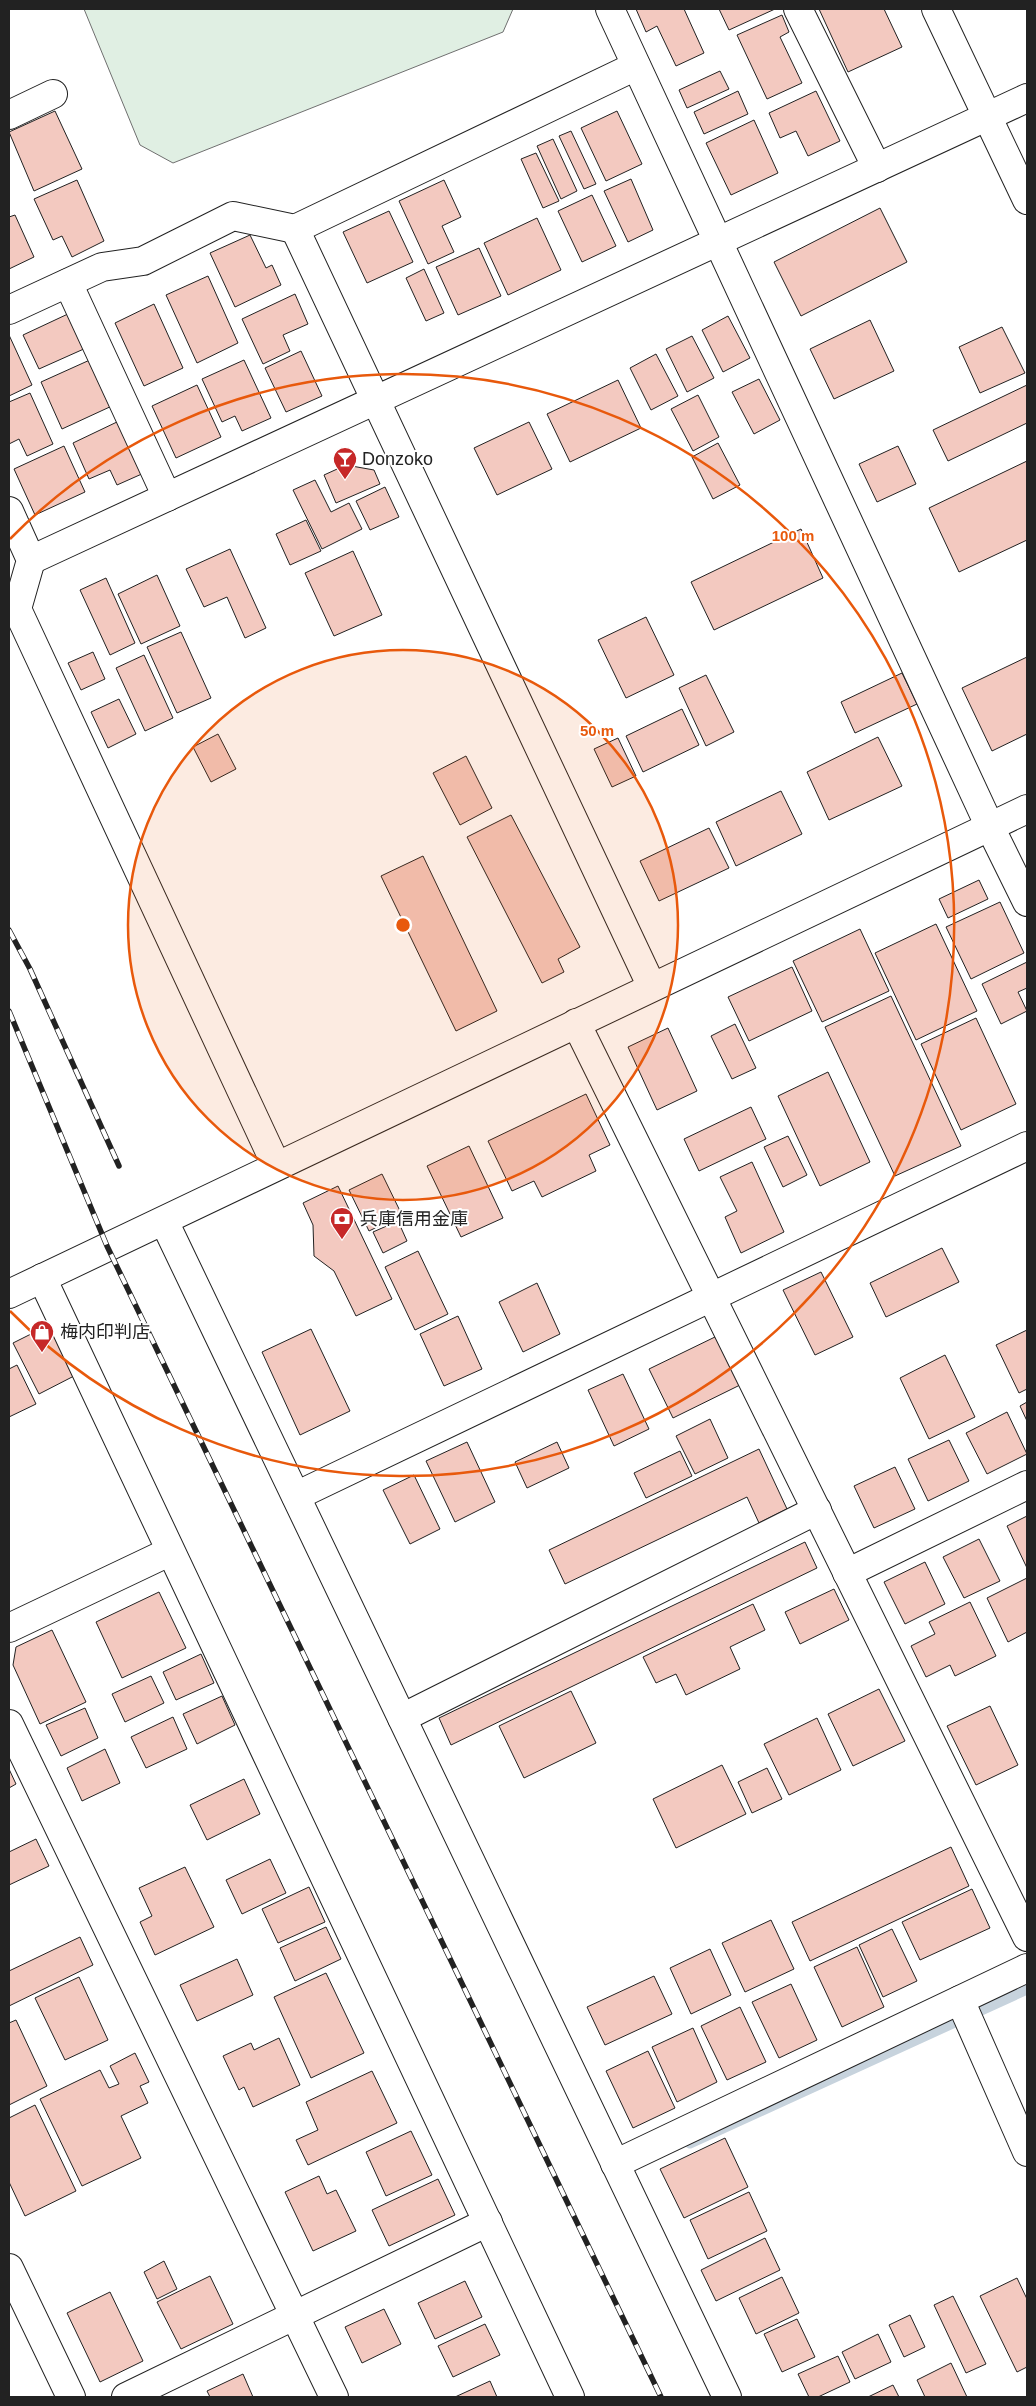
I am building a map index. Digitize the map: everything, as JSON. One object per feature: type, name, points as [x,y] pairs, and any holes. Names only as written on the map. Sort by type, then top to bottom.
[{"type":"main road","points":[[610,9],[717,242],[1027,902]]},
{"type":"main road","points":[[798,9],[877,168]]},
{"type":"main road","points":[[936,9],[1027,200]]},
{"type":"main road","points":[[9,310],[102,267],[143,262],[234,216],[295,229],[636,66]]},
{"type":"main road","points":[[9,115],[53,94]]},
{"type":"main road","points":[[30,560],[1027,98]]},
{"type":"main road","points":[[295,229],[652,987]]},
{"type":"main road","points":[[68,283],[167,497]]},
{"type":"main road","points":[[9,512],[30,560],[17,609],[276,1165]]},
{"type":"main road","points":[[10,1291],[164,1221],[276,1165],[1027,809]]},
{"type":"main road","points":[[576,1023],[1027,1937]]},
{"type":"main road","points":[[296,1496],[1027,1146]]},
{"type":"main road","points":[[164,1221],[727,2397]]},
{"type":"main road","points":[[42,1278],[169,1552],[570,2397]]},
{"type":"main road","points":[[848,1573],[1027,1485]]},
{"type":"main road","points":[[402,1718],[817,1510]]},
{"type":"main road","points":[[9,1628],[169,1552]]},
{"type":"main road","points":[[9,1724],[334,2397]]},
{"type":"main road","points":[[615,2164],[1027,1968]]},
{"type":"main road","points":[[960,2000],[1027,2152]]},
{"type":"main road","points":[[126,2397],[294,2314],[488,2222]]},
{"type":"main road","points":[[9,2268],[71,2397]]},
{"type":"green space","points":[[84,9],[513,9],[503,32],[173,163],[140,145]]},
{"type":"building","points":[[636,9],[684,9],[704,53],[676,66],[657,26],[646,32]]},
{"type":"building","points":[[719,9],[775,9],[729,30]]},
{"type":"building","points":[[819,9],[884,9],[902,47],[848,72]]},
{"type":"building","points":[[782,15],[789,32],[780,37],[802,83],[767,99],[737,35]]},
{"type":"building","points":[[720,71],[729,89],[687,108],[679,90]]},
{"type":"building","points":[[738,91],[748,114],[704,134],[694,112]]},
{"type":"building","points":[[816,91],[840,141],[808,156],[796,131],[780,138],[769,113]]},
{"type":"building","points":[[55,111],[82,169],[34,191],[9,132]]},
{"type":"building","points":[[617,111],[642,164],[606,181],[581,128]]},
{"type":"building","points":[[754,120],[778,173],[731,195],[706,143]]},
{"type":"building","points":[[571,131],[596,184],[584,189],[559,136]]},
{"type":"building","points":[[553,139],[577,191],[561,199],[537,146]]},
{"type":"building","points":[[536,153],[559,201],[543,208],[521,159]]},
{"type":"building","points":[[631,179],[653,230],[628,242],[604,191]]},
{"type":"building","points":[[77,180],[104,241],[72,257],[62,236],[53,240],[34,199]]},
{"type":"building","points":[[444,180],[461,217],[442,226],[454,252],[428,264],[399,201]]},
{"type":"building","points":[[592,195],[616,246],[582,262],[558,211]]},
{"type":"building","points":[[880,208],[907,262],[801,316],[774,262]]},
{"type":"building","points":[[389,211],[413,262],[367,283],[343,232]]},
{"type":"building","points":[[15,215],[34,257],[9,269],[9,217]]},
{"type":"building","points":[[537,218],[561,270],[508,295],[484,243]]},
{"type":"building","points":[[250,235],[266,268],[272,265],[281,285],[235,307],[210,253]]},
{"type":"building","points":[[479,248],[501,296],[458,315],[436,267]]},
{"type":"building","points":[[424,269],[444,313],[426,321],[406,278]]},
{"type":"building","points":[[208,276],[238,343],[197,363],[166,295]]},
{"type":"building","points":[[295,294],[308,324],[283,335],[290,351],[263,364],[242,319]]},
{"type":"building","points":[[154,304],[183,368],[144,386],[115,323]]},
{"type":"building","points":[[70,313],[86,348],[39,369],[23,335]]},
{"type":"building","points":[[728,316],[750,358],[723,372],[702,330]]},
{"type":"building","points":[[870,320],[894,371],[834,399],[810,349]]},
{"type":"building","points":[[1002,327],[1025,373],[980,393],[959,347]]},
{"type":"building","points":[[9,335],[32,385],[9,396]]},
{"type":"building","points":[[692,336],[714,378],[687,392],[666,349]]},
{"type":"building","points":[[301,351],[322,396],[286,412],[265,368]]},
{"type":"building","points":[[656,354],[678,396],[651,410],[630,368]]},
{"type":"building","points":[[92,359],[114,405],[62,429],[41,382]]},
{"type":"building","points":[[244,360],[271,418],[242,431],[235,416],[222,422],[202,379]]},
{"type":"building","points":[[759,379],[780,420],[754,434],[732,392]]},
{"type":"building","points":[[618,380],[641,428],[570,462],[547,414]]},
{"type":"building","points":[[197,385],[221,437],[176,458],[152,406]]},
{"type":"building","points":[[1027,385],[1027,423],[948,461],[933,430]]},
{"type":"building","points":[[30,393],[53,444],[27,456],[19,439],[9,444],[9,402]]},
{"type":"building","points":[[698,395],[719,437],[693,451],[671,409]]},
{"type":"building","points":[[119,421],[144,473],[117,485],[110,470],[89,479],[73,443]]},
{"type":"building","points":[[529,422],[552,469],[497,495],[474,448]]},
{"type":"building","points":[[718,443],[740,485],[713,499],[692,457]]},
{"type":"building","points":[[64,446],[85,492],[35,515],[14,469]]},
{"type":"building","points":[[898,446],[916,484],[877,502],[859,464]]},
{"type":"building","points":[[1027,461],[1027,540],[959,572],[929,508]]},
{"type":"building","points":[[346,465],[374,470],[380,484],[336,503],[324,475]]},
{"type":"building","points":[[315,480],[331,512],[349,503],[362,529],[322,549],[293,490]]},
{"type":"building","points":[[385,487],[399,517],[370,530],[356,501]]},
{"type":"building","points":[[306,520],[321,551],[290,565],[276,534]]},
{"type":"building","points":[[801,529],[823,578],[714,630],[691,582]]},
{"type":"building","points":[[230,549],[266,628],[245,638],[227,597],[204,607],[186,569]]},
{"type":"building","points":[[353,551],[382,615],[334,636],[305,573]]},
{"type":"building","points":[[157,575],[180,626],[141,644],[118,594]]},
{"type":"building","points":[[106,578],[135,643],[110,655],[80,590]]},
{"type":"building","points":[[646,617],[674,675],[626,698],[598,640]]},
{"type":"building","points":[[181,632],[211,698],[177,713],[147,647]]},
{"type":"building","points":[[93,652],[105,679],[81,690],[68,663]]},
{"type":"building","points":[[144,655],[173,718],[145,731],[116,668]]},
{"type":"building","points":[[1027,657],[1027,734],[992,751],[962,688]]},
{"type":"building","points":[[902,673],[917,704],[855,733],[841,702]]},
{"type":"building","points":[[706,675],[734,732],[706,746],[679,688]]},
{"type":"building","points":[[119,699],[136,734],[108,748],[91,712]]},
{"type":"building","points":[[682,709],[699,745],[643,772],[626,736]]},
{"type":"building","points":[[218,734],[236,769],[211,782],[193,747]]},
{"type":"building","points":[[878,737],[902,786],[829,820],[807,772]]},
{"type":"building","points":[[618,738],[636,776],[612,787],[594,749]]},
{"type":"building","points":[[466,756],[492,808],[460,825],[433,773]]},
{"type":"building","points":[[781,791],[802,834],[736,866],[716,822]]},
{"type":"building","points":[[511,815],[580,947],[558,959],[564,972],[542,983],[467,837]]},
{"type":"building","points":[[709,828],[729,868],[659,901],[640,861]]},
{"type":"building","points":[[423,856],[497,1011],[456,1031],[381,876]]},
{"type":"building","points":[[979,880],[988,899],[948,918],[939,899]]},
{"type":"building","points":[[1000,902],[1024,953],[971,979],[946,927]]},
{"type":"building","points":[[936,924],[977,1011],[916,1040],[875,953]]},
{"type":"building","points":[[860,929],[889,991],[822,1022],[793,961]]},
{"type":"building","points":[[1027,962],[1027,988],[1018,992],[1027,1011],[1001,1024],[982,984]]},
{"type":"building","points":[[792,967],[812,1011],[749,1041],[728,997]]},
{"type":"building","points":[[891,996],[961,1146],[895,1176],[825,1027]]},
{"type":"building","points":[[976,1018],[1016,1104],[961,1130],[921,1044]]},
{"type":"building","points":[[735,1024],[756,1068],[732,1079],[711,1036]]},
{"type":"building","points":[[668,1028],[697,1091],[657,1110],[628,1047]]},
{"type":"building","points":[[828,1072],[870,1162],[820,1186],[778,1096]]},
{"type":"building","points":[[586,1094],[610,1145],[589,1155],[596,1171],[542,1197],[534,1181],[512,1191],[488,1141]]},
{"type":"building","points":[[751,1107],[766,1139],[699,1171],[684,1139]]},
{"type":"building","points":[[788,1136],[807,1175],[783,1187],[764,1147]]},
{"type":"building","points":[[469,1146],[503,1218],[461,1237],[427,1166]]},
{"type":"building","points":[[752,1162],[784,1232],[741,1253],[725,1217],[737,1211],[720,1177]]},
{"type":"building","points":[[382,1174],[402,1215],[369,1231],[349,1190]]},
{"type":"building","points":[[338,1186],[392,1299],[356,1316],[334,1271],[314,1256],[313,1225],[303,1203]]},
{"type":"building","points":[[398,1221],[407,1241],[383,1253],[373,1232]]},
{"type":"building","points":[[942,1248],[959,1282],[886,1317],[870,1283]]},
{"type":"building","points":[[418,1251],[448,1314],[415,1330],[385,1267]]},
{"type":"building","points":[[821,1272],[853,1337],[815,1355],[783,1290]]},
{"type":"building","points":[[537,1283],[560,1334],[523,1352],[499,1302]]},
{"type":"building","points":[[458,1316],[482,1369],[444,1386],[420,1334]]},
{"type":"building","points":[[49,1325],[74,1376],[39,1394],[13,1343]]},
{"type":"building","points":[[311,1329],[350,1411],[300,1435],[262,1352]]},
{"type":"building","points":[[1027,1330],[1027,1389],[1019,1393],[996,1345]]},
{"type":"building","points":[[717,1336],[740,1385],[673,1418],[649,1369]]},
{"type":"building","points":[[945,1355],[975,1417],[929,1439],[900,1378]]},
{"type":"building","points":[[17,1365],[36,1404],[9,1417],[9,1369]]},
{"type":"building","points":[[623,1374],[649,1429],[614,1446],[588,1390]]},
{"type":"building","points":[[1027,1402],[1027,1421],[1020,1406]]},
{"type":"building","points":[[1007,1412],[1027,1454],[987,1474],[966,1433]]},
{"type":"building","points":[[710,1419],[728,1458],[695,1474],[676,1436]]},
{"type":"building","points":[[949,1440],[969,1481],[928,1501],[908,1459]]},
{"type":"building","points":[[467,1442],[495,1502],[455,1522],[426,1461]]},
{"type":"building","points":[[557,1442],[569,1468],[527,1488],[515,1462]]},
{"type":"building","points":[[759,1449],[787,1509],[759,1523],[747,1497],[565,1584],[549,1550]]},
{"type":"building","points":[[680,1451],[692,1476],[646,1498],[634,1473]]},
{"type":"building","points":[[895,1467],[915,1509],[874,1528],[854,1486]]},
{"type":"building","points":[[414,1475],[440,1529],[410,1544],[383,1490]]},
{"type":"building","points":[[1027,1516],[1027,1568],[1007,1526]]},
{"type":"building","points":[[979,1539],[1000,1581],[964,1598],[943,1557]]},
{"type":"building","points":[[805,1542],[817,1568],[451,1745],[439,1718]]},
{"type":"building","points":[[925,1562],[945,1604],[905,1624],[884,1582]]},
{"type":"building","points":[[1027,1578],[1027,1632],[1008,1642],[987,1598]]},
{"type":"building","points":[[834,1589],[849,1620],[800,1644],[785,1612]]},
{"type":"building","points":[[159,1592],[186,1648],[122,1678],[96,1622]]},
{"type":"building","points":[[970,1602],[996,1656],[955,1676],[950,1665],[926,1677],[911,1646],[935,1634],[929,1622]]},
{"type":"building","points":[[753,1604],[765,1630],[730,1647],[740,1669],[686,1695],[676,1674],[656,1683],[643,1657]]},
{"type":"building","points":[[52,1630],[86,1702],[40,1724],[13,1665],[16,1647]]},
{"type":"building","points":[[201,1654],[214,1683],[176,1700],[163,1672]]},
{"type":"building","points":[[151,1676],[164,1703],[125,1722],[112,1694]]},
{"type":"building","points":[[879,1689],[905,1741],[853,1766],[828,1714]]},
{"type":"building","points":[[571,1691],[596,1743],[524,1778],[499,1726]]},
{"type":"building","points":[[222,1696],[235,1725],[197,1744],[183,1714]]},
{"type":"building","points":[[990,1706],[1018,1765],[976,1785],[947,1726]]},
{"type":"building","points":[[85,1708],[98,1738],[61,1756],[46,1725]]},
{"type":"building","points":[[173,1717],[187,1749],[146,1768],[131,1737]]},
{"type":"building","points":[[817,1718],[841,1770],[789,1795],[764,1744]]},
{"type":"building","points":[[105,1749],[120,1783],[82,1801],[67,1768]]},
{"type":"building","points":[[722,1765],[746,1814],[676,1848],[653,1799]]},
{"type":"building","points":[[767,1768],[782,1799],[752,1813],[738,1782]]},
{"type":"building","points":[[9,1769],[16,1784],[9,1788]]},
{"type":"building","points":[[244,1779],[260,1814],[207,1840],[190,1805]]},
{"type":"building","points":[[36,1839],[49,1866],[9,1885],[9,1852]]},
{"type":"building","points":[[951,1847],[969,1886],[810,1961],[792,1922]]},
{"type":"building","points":[[270,1859],[286,1893],[242,1914],[226,1880]]},
{"type":"building","points":[[185,1867],[214,1927],[155,1955],[140,1922],[152,1916],[139,1888]]},
{"type":"building","points":[[309,1887],[325,1922],[278,1943],[262,1909]]},
{"type":"building","points":[[972,1889],[990,1928],[920,1960],[902,1922]]},
{"type":"building","points":[[771,1920],[794,1969],[745,1992],[722,1943]]},
{"type":"building","points":[[326,1927],[341,1959],[295,1981],[280,1948]]},
{"type":"building","points":[[892,1929],[917,1981],[883,1997],[859,1945]]},
{"type":"building","points":[[80,1937],[93,1965],[9,2006],[9,1971]]},
{"type":"building","points":[[857,1947],[884,2007],[842,2027],[814,1967]]},
{"type":"building","points":[[710,1949],[731,1995],[691,2014],[670,1968]]},
{"type":"building","points":[[237,1959],[253,1995],[197,2021],[180,1985]]},
{"type":"building","points":[[326,1973],[364,2053],[311,2078],[274,1997]]},
{"type":"building","points":[[654,1976],[672,2014],[605,2045],[587,2007]]},
{"type":"building","points":[[79,1977],[108,2040],[65,2060],[35,1998]]},
{"type":"building","points":[[791,1984],[817,2040],[779,2058],[752,2002]]},
{"type":"building","points":[[740,2007],[766,2062],[727,2080],[701,2026]]},
{"type":"building","points":[[16,2020],[47,2086],[9,2105],[9,2023]]},
{"type":"building","points":[[693,2028],[717,2082],[677,2102],[652,2047]]},
{"type":"building","points":[[279,2038],[300,2085],[253,2107],[244,2087],[239,2090],[223,2056],[251,2043],[254,2050]]},
{"type":"building","points":[[648,2051],[675,2108],[633,2128],[606,2071]]},
{"type":"building","points":[[135,2053],[149,2082],[140,2086],[148,2103],[121,2116],[141,2158],[82,2186],[40,2099],[100,2070],[109,2088],[119,2084],[110,2066]]},
{"type":"building","points":[[372,2071],[397,2123],[308,2165],[296,2140],[318,2130],[306,2102]]},
{"type":"building","points":[[35,2105],[76,2191],[25,2216],[9,2182],[9,2118]]},
{"type":"building","points":[[411,2131],[432,2175],[386,2196],[366,2152]]},
{"type":"building","points":[[725,2138],[748,2187],[684,2218],[660,2169]]},
{"type":"building","points":[[319,2176],[327,2194],[336,2190],[356,2231],[313,2251],[285,2192]]},
{"type":"building","points":[[438,2179],[455,2215],[389,2246],[372,2210]]},
{"type":"building","points":[[749,2192],[767,2231],[708,2259],[690,2220]]},
{"type":"building","points":[[765,2238],[780,2270],[716,2301],[701,2270]]},
{"type":"building","points":[[164,2261],[177,2289],[157,2299],[144,2272]]},
{"type":"building","points":[[210,2276],[233,2324],[181,2349],[157,2302]]},
{"type":"building","points":[[782,2277],[799,2313],[756,2334],[739,2298]]},
{"type":"building","points":[[1017,2278],[1027,2299],[1027,2367],[1017,2372],[980,2296]]},
{"type":"building","points":[[465,2281],[482,2317],[435,2339],[418,2303]]},
{"type":"building","points":[[110,2292],[143,2361],[100,2382],[67,2313]]},
{"type":"building","points":[[953,2296],[986,2364],[966,2373],[934,2305]]},
{"type":"building","points":[[384,2309],[401,2344],[362,2363],[345,2327]]},
{"type":"building","points":[[910,2315],[925,2347],[904,2357],[889,2325]]},
{"type":"building","points":[[797,2319],[815,2357],[782,2372],[764,2334]]},
{"type":"building","points":[[485,2324],[500,2355],[453,2377],[438,2346]]},
{"type":"building","points":[[878,2334],[891,2362],[855,2379],[842,2352]]},
{"type":"building","points":[[838,2356],[850,2382],[818,2397],[809,2397],[798,2374]]},
{"type":"building","points":[[951,2363],[967,2397],[925,2397],[917,2380]]},
{"type":"building","points":[[243,2374],[253,2397],[210,2397],[207,2391]]},
{"type":"building","points":[[490,2381],[497,2397],[455,2397]]},
{"type":"building","points":[[893,2385],[899,2397],[868,2397]]},
{"type":"waterway","points":[[690,2143],[1027,1989]]},
{"type":"railway","points":[[9,930],[30,969],[119,1166]]},
{"type":"railway","points":[[9,1011],[107,1246],[661,2397]]},
{"type":"place","name":"Donzoko","points":[[345,480]]},
{"type":"place","name":"兵庫信用金庫","points":[[342,1240]]},
{"type":"place","name":"梅内印判店","points":[[42,1353]]}]
